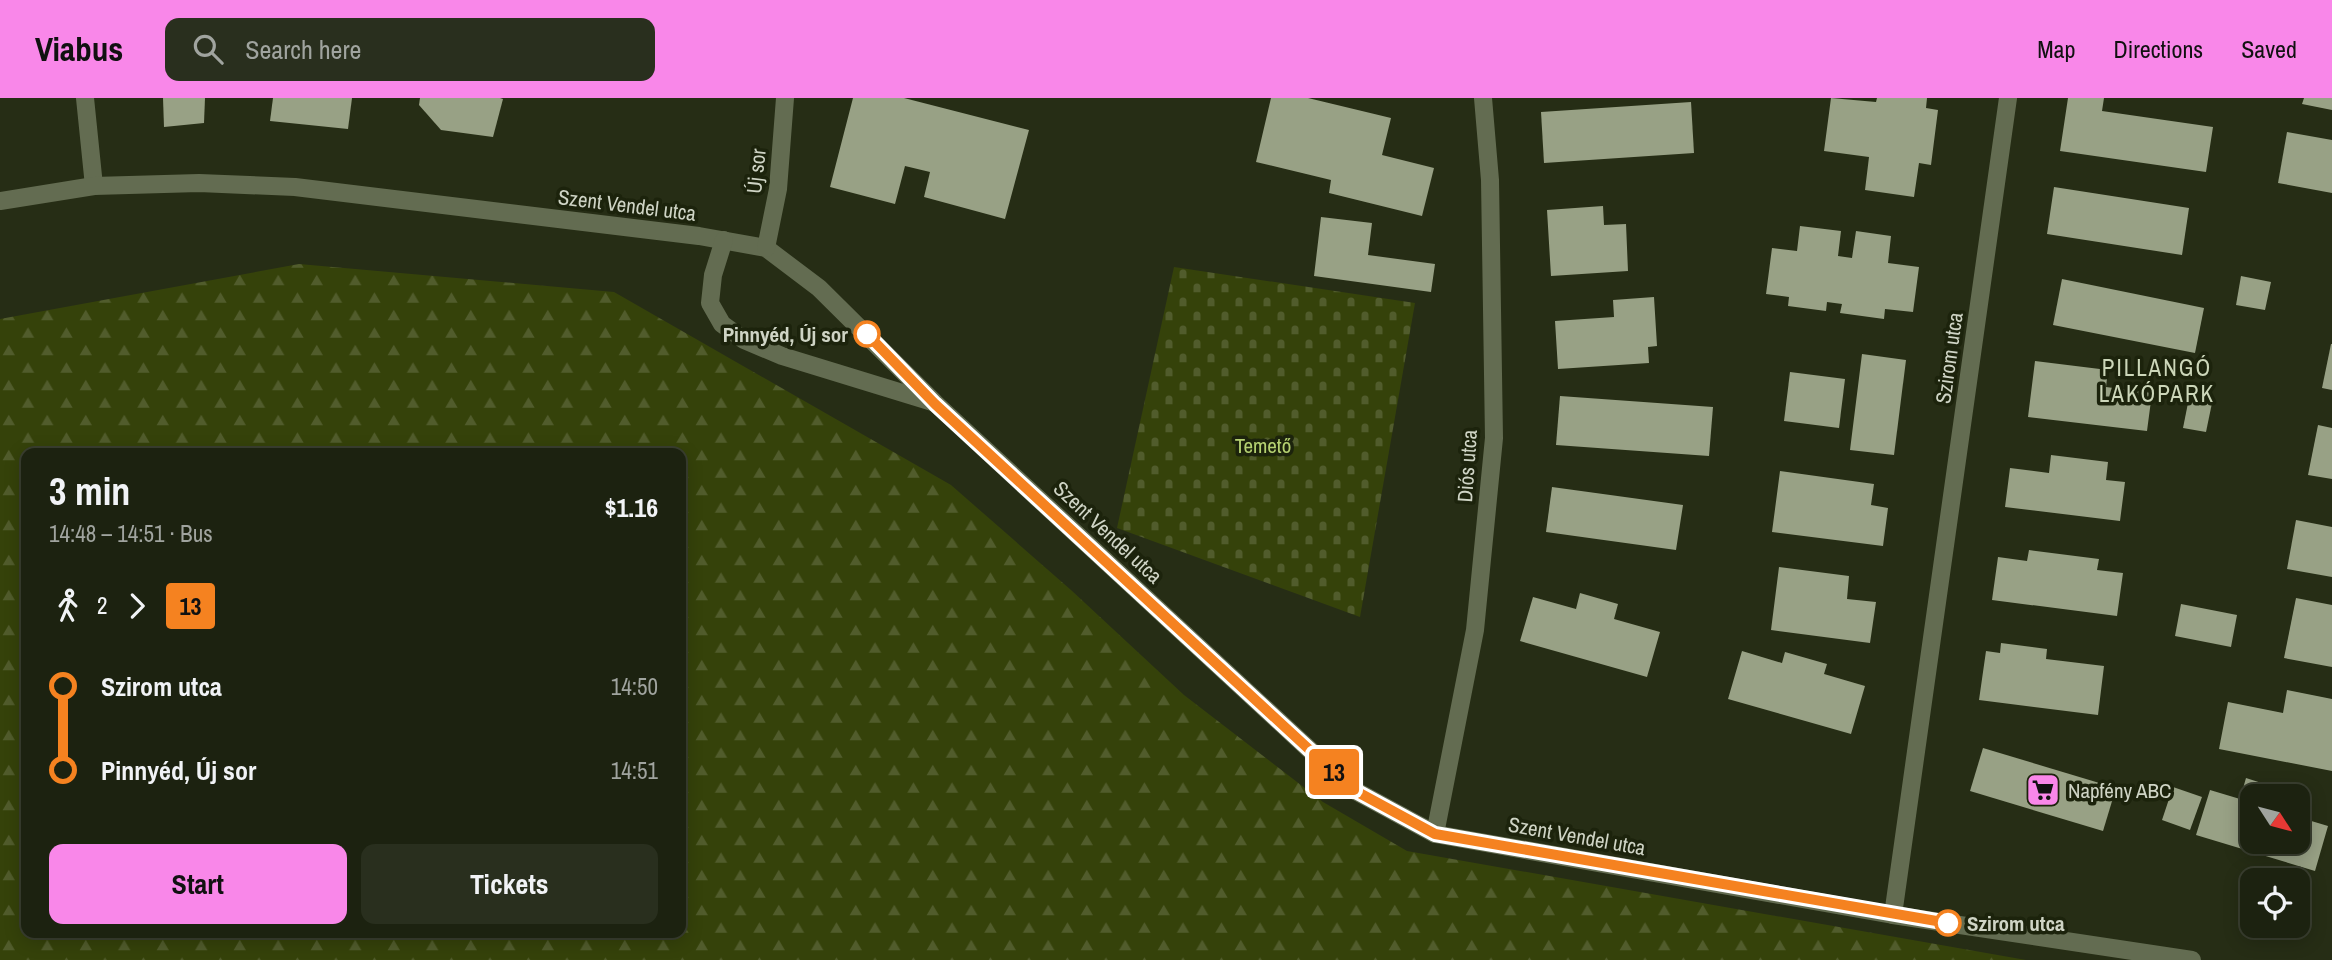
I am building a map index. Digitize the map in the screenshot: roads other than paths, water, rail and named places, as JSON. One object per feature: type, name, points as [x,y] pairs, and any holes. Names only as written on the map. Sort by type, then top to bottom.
[{"type":"street","points":[[85,98],[94,186]]},
{"type":"street","name":"Új sor","points":[[766,248],[778,189],[785,98]]},
{"type":"street","name":"Diós utca","points":[[1435,834],[1475,630],[1494,438],[1490,180],[1483,98]]},
{"type":"street","name":"Szirom utca","points":[[1893,915],[2008,98]]},
{"type":"street","name":"Szent Vendel utca","points":[[0,201],[94,186],[199,183],[295,187],[724,240],[766,248],[818,288],[935,404],[1352,789],[1435,834],[1893,915],[2192,960]]},
{"type":"street","points":[[724,240],[713,275],[710,303],[722,324],[744,340],[782,356],[935,404]]},
{"type":"place","name":"Pinnyéd, Új sor","points":[[867,334]]},
{"type":"place","name":"Napfény ABC","points":[[2043,790]]},
{"type":"place","name":"Szirom utca","points":[[1948,923]]},
{"type":"district","name":"PILLANGÓ LAKÓPARK","points":[[2157,380]]},
{"type":"park label","name":"Temető","points":[[1263,445]]}]
